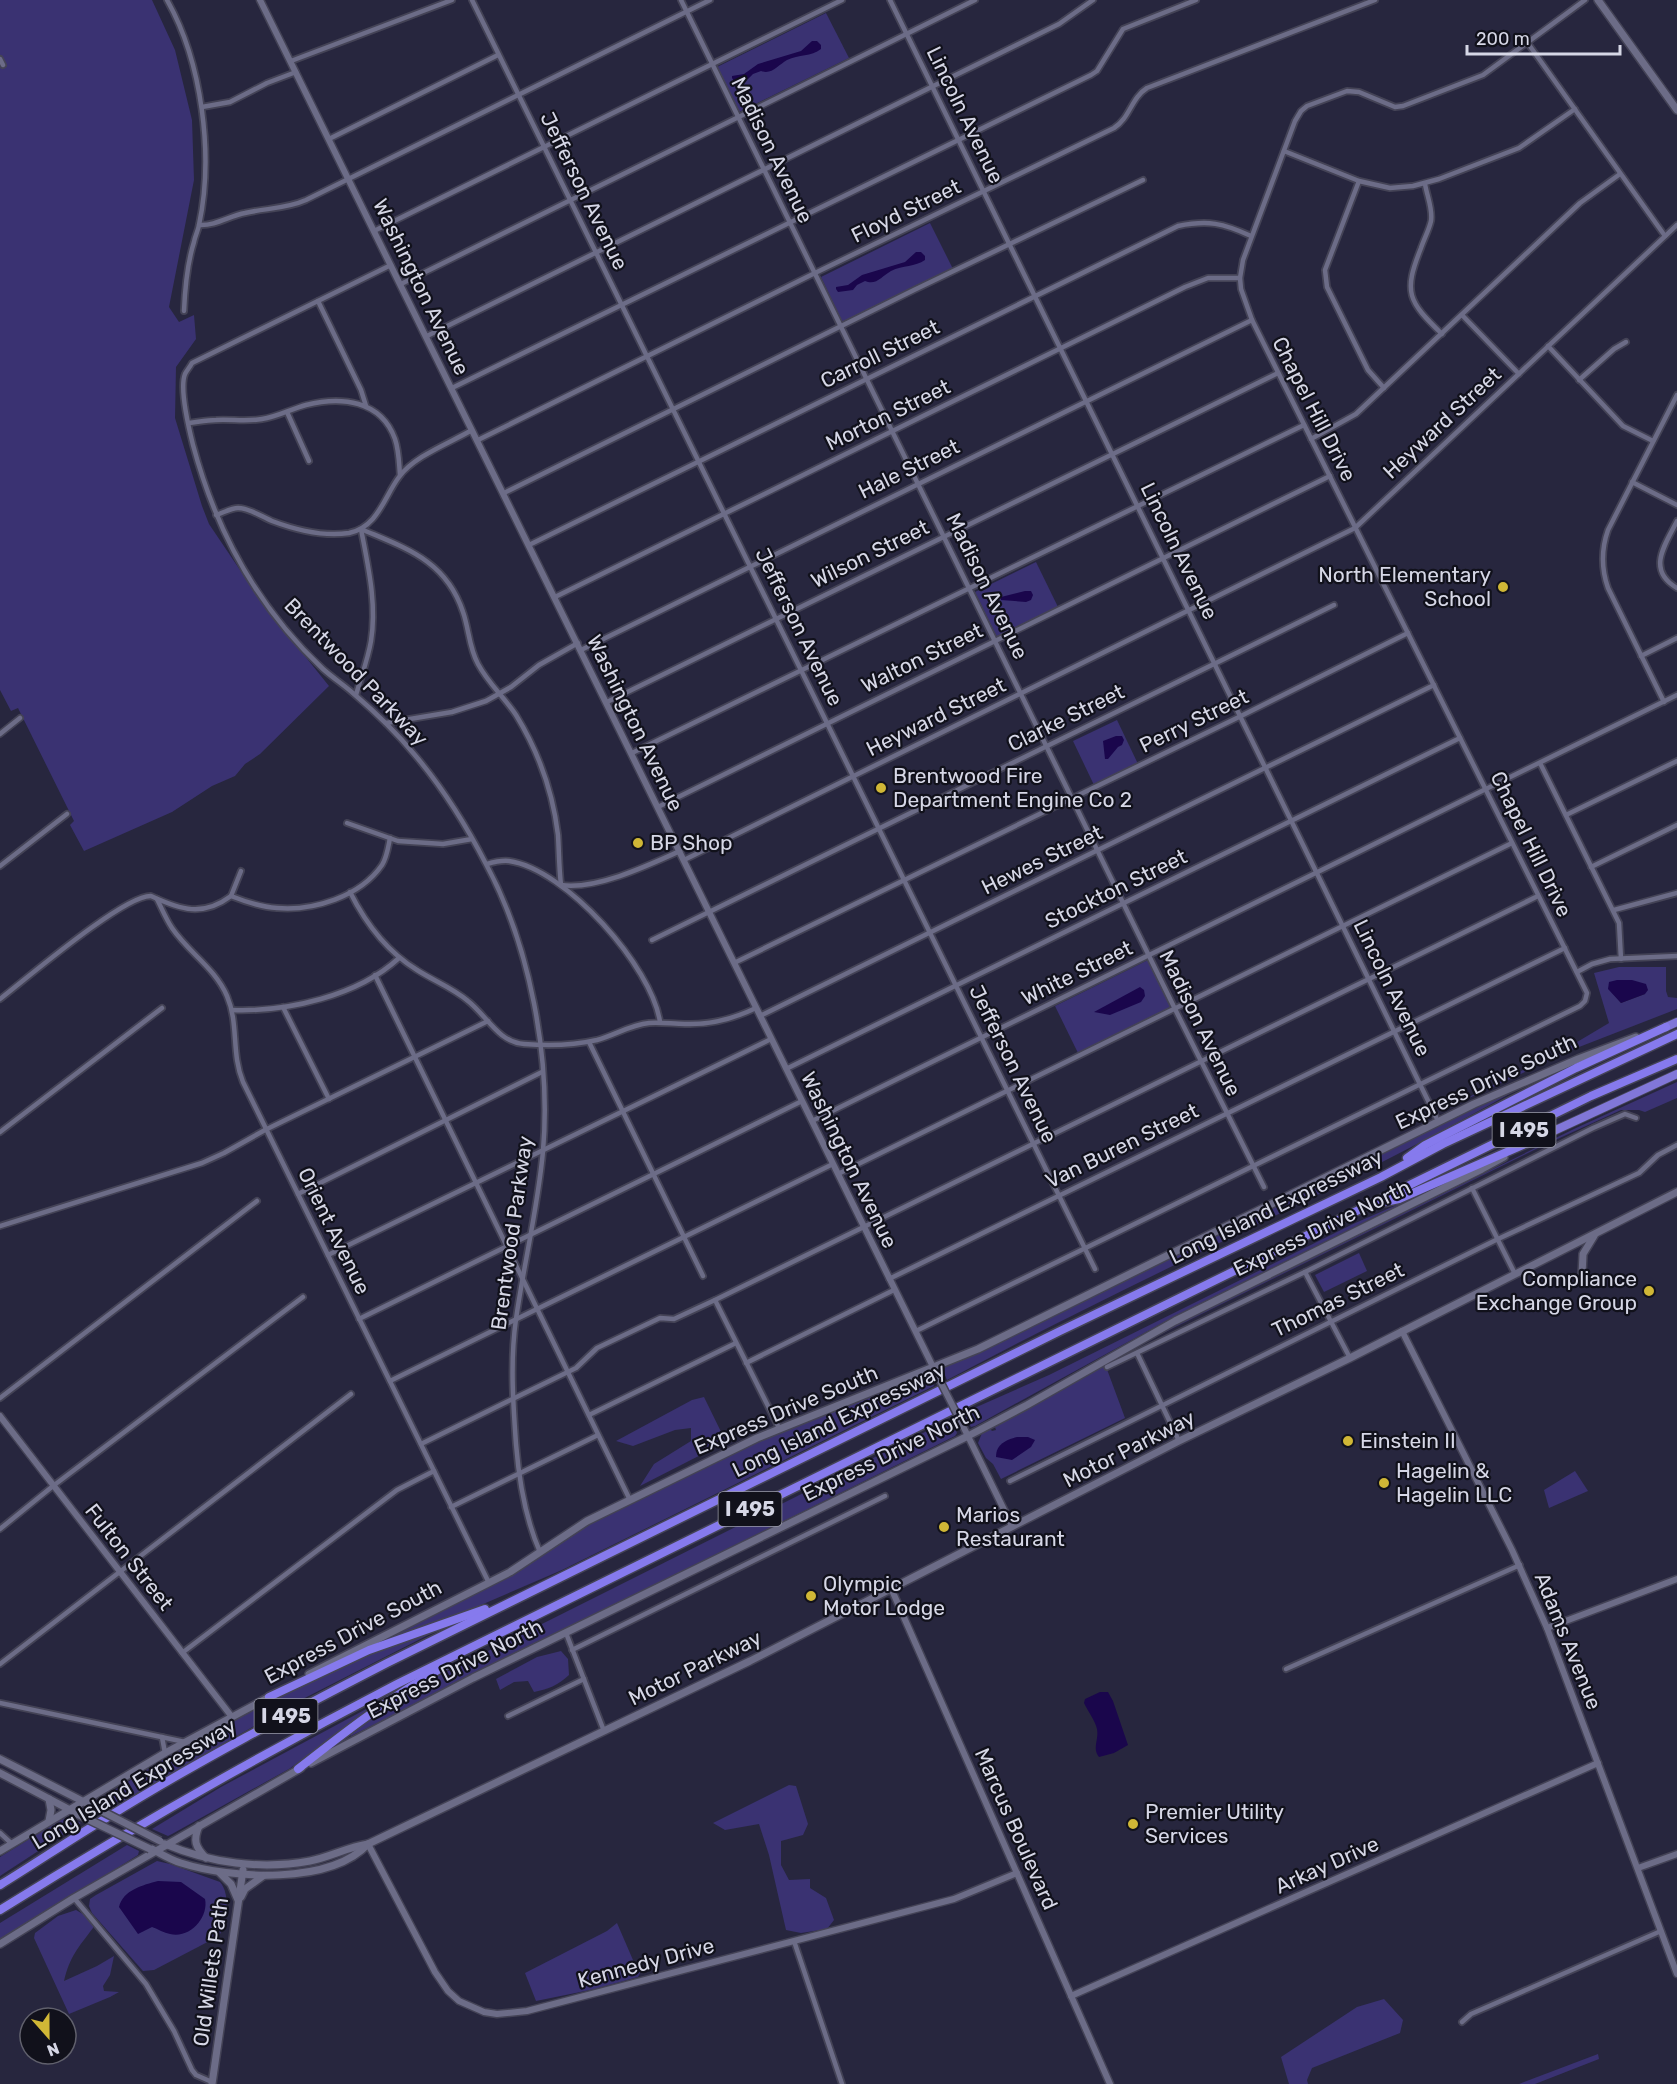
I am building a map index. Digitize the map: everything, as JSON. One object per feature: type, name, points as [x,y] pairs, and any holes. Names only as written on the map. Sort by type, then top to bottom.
[{"type":"highway","name":"Express Drive South","points":[[1666,1027],[1677,1022]]},
{"type":"highway","points":[[1381,1176],[1425,1145],[1576,1068],[1666,1027]]},
{"type":"highway","name":"Long Island Expressway","points":[[0,1885],[108,1816],[376,1668],[1443,1144],[1677,1034]]},
{"type":"highway","name":"Long Island Expressway","points":[[0,1910],[120,1836],[258,1757],[397,1684],[1591,1096],[1677,1059]]},
{"type":"highway","name":"Express Drive North","points":[[1532,1141],[1677,1074]]},
{"type":"highway","points":[[1373,1205],[1399,1199],[1532,1141]]},
{"type":"highway","points":[[269,1697],[369,1650],[495,1605],[579,1568]]},
{"type":"highway","points":[[298,1769],[402,1692],[546,1610]]},
{"type":"main road","points":[[1598,0],[1677,110]]},
{"type":"main road","name":"Express Drive South","points":[[0,1851],[165,1753],[349,1653],[518,1567],[579,1525],[779,1428],[934,1367],[1005,1336],[1483,1100],[1586,1056],[1666,1027]]},
{"type":"main road","name":"Express Drive North","points":[[0,1944],[163,1843],[199,1826],[298,1769],[473,1678],[968,1436],[1158,1330],[1482,1169],[1532,1141]]},
{"type":"main road","name":"Motor Parkway","points":[[0,1760],[163,1843],[194,1856],[244,1864],[289,1864],[311,1861],[368,1844],[750,1661],[1179,1441],[1350,1358],[1677,1192]]},
{"type":"main road","points":[[1582,1275],[1583,1254],[1595,1234]]},
{"type":"main road","name":"Motor Parkway","points":[[0,1773],[69,1810],[152,1850],[181,1863],[218,1871],[267,1875],[300,1873],[326,1867],[358,1855],[368,1844]]},
{"type":"main road","points":[[49,1799],[51,1810],[49,1821]]},
{"type":"main road","points":[[199,1826],[194,1840],[198,1850],[206,1858]]},
{"type":"main road","name":"Old Willets Path","points":[[212,2083],[244,1864]]},
{"type":"main road","points":[[218,1871],[231,1884],[238,1902]]},
{"type":"main road","points":[[238,1902],[245,1889],[254,1881],[267,1875]]},
{"type":"street","points":[[167,0],[186,44],[202,107],[205,150],[199,225],[188,270],[184,310]]},
{"type":"street","name":"Washington Avenue","points":[[260,0],[1012,1527]]},
{"type":"street","points":[[291,61],[452,0]]},
{"type":"street","name":"Jefferson Avenue","points":[[472,0],[1095,1269]]},
{"type":"street","name":"Madison Avenue","points":[[681,0],[1252,1167],[1264,1187]]},
{"type":"street","points":[[199,225],[214,224],[246,213],[292,206],[710,0]]},
{"type":"street","points":[[374,231],[842,0]]},
{"type":"street","name":"Lincoln Avenue","points":[[890,0],[1396,1031],[1436,1117]]},
{"type":"street","points":[[401,284],[975,0]]},
{"type":"street","points":[[427,336],[1059,24],[1093,0]]},
{"type":"street","points":[[452,388],[1091,75],[1096,71],[1123,29],[1196,0]]},
{"type":"street","name":"Floyd Street","points":[[478,440],[1114,128],[1121,124],[1137,97],[1148,88],[1375,0]]},
{"type":"street","name":"Chapel Hill Drive","points":[[1420,1084],[1580,1006],[1585,1001],[1587,993],[1252,320],[1244,303],[1240,278],[1242,260],[1295,121],[1307,106],[1347,91],[1359,92],[1388,105],[1403,106],[1483,75],[1585,0]]},
{"type":"street","points":[[1527,42],[1665,236]]},
{"type":"street","points":[[329,139],[498,55]]},
{"type":"street","points":[[0,59],[3,65]]},
{"type":"street","points":[[202,107],[230,102],[267,83],[296,72]]},
{"type":"street","points":[[1284,151],[1359,182],[1390,188],[1425,184],[1519,148],[1575,109]]},
{"type":"street","points":[[1311,439],[1348,420],[1586,198],[1620,174]]},
{"type":"street","points":[[504,493],[1143,180]]},
{"type":"street","points":[[1359,182],[1330,256],[1325,278],[1327,287],[1368,370],[1384,388]]},
{"type":"street","points":[[1425,184],[1431,209],[1431,221],[1413,267],[1410,291],[1419,311],[1442,334]]},
{"type":"street","name":"Carroll Street","points":[[529,545],[1178,226],[1209,222],[1236,229],[1251,236]]},
{"type":"street","name":"Heyward Street","points":[[684,860],[1355,528],[1677,225]]},
{"type":"street","points":[[366,406],[361,390],[318,301],[391,265]]},
{"type":"street","name":"Morton Street","points":[[555,597],[1200,281],[1220,277],[1240,278]]},
{"type":"street","name":"Brentwood Parkway","points":[[318,301],[192,363],[183,376],[183,394],[198,465],[216,515],[246,575],[279,622],[325,670],[386,723],[414,753],[451,802],[499,891],[518,944],[531,991],[540,1045],[543,1151],[516,1320],[512,1365],[513,1398],[519,1473],[530,1527],[540,1552]]},
{"type":"street","points":[[1462,315],[1519,374]]},
{"type":"street","name":"Hale Street","points":[[386,723],[452,712],[471,707],[501,694],[539,665],[750,566],[1252,320]]},
{"type":"street","points":[[1579,380],[1614,349],[1626,342]]},
{"type":"street","points":[[1548,346],[1623,426],[1653,441]]},
{"type":"street","name":"Wilson Street","points":[[607,702],[1278,372]]},
{"type":"street","points":[[1664,702],[1608,588],[1603,575],[1602,563],[1603,543],[1608,530],[1677,395]]},
{"type":"street","points":[[189,423],[217,420],[260,420],[320,402],[338,401],[366,406],[378,413],[391,430],[398,452],[400,476]]},
{"type":"street","points":[[287,412],[309,462]]},
{"type":"street","points":[[632,753],[1304,425]]},
{"type":"street","points":[[216,515],[238,508],[290,527],[315,533],[337,534],[361,529],[377,513],[400,476],[426,456],[472,430]]},
{"type":"street","name":"Walton Street","points":[[658,807],[1330,476]]},
{"type":"street","points":[[1632,482],[1677,505]]},
{"type":"street","points":[[1677,521],[1663,549],[1660,566],[1661,573],[1668,583],[1677,588]]},
{"type":"street","points":[[361,529],[421,556],[452,587],[462,608],[476,662],[516,715],[533,747],[548,788],[558,835],[561,885]]},
{"type":"street","points":[[356,695],[367,658],[373,618],[370,575],[361,529]]},
{"type":"street","name":"Clarke Street","points":[[652,940],[1334,605]]},
{"type":"street","name":"Perry Street","points":[[734,963],[1241,717],[1408,633]]},
{"type":"street","points":[[1641,656],[1677,638]]},
{"type":"street","name":"Hewes Street","points":[[760,1016],[1434,685]]},
{"type":"street","name":"White Street","points":[[812,1121],[1677,695]]},
{"type":"street","points":[[0,734],[20,718]]},
{"type":"street","name":"Stockton Street","points":[[786,1069],[1460,738]]},
{"type":"street","points":[[1566,815],[1677,760]]},
{"type":"street","points":[[1540,762],[1614,910],[1619,923],[1621,959]]},
{"type":"street","points":[[0,866],[67,814]]},
{"type":"street","points":[[347,823],[390,838],[427,844],[443,844],[472,838]]},
{"type":"street","points":[[1591,867],[1677,825]]},
{"type":"street","points":[[231,896],[252,904],[278,908],[325,903],[361,885],[381,866],[387,855],[390,838]]},
{"type":"street","points":[[838,1174],[1512,843]]},
{"type":"street","points":[[561,885],[572,886],[599,881],[680,851]]},
{"type":"street","points":[[486,864],[509,861],[540,872],[575,895],[596,916],[635,966],[655,1003],[660,1022]]},
{"type":"street","points":[[0,999],[114,911],[145,896],[187,910],[216,906],[231,896],[241,871]]},
{"type":"street","points":[[350,892],[369,926],[399,958],[460,994],[498,1033],[514,1042],[540,1045],[589,1041],[634,1025],[660,1022],[710,1023],[735,1017],[756,1008]]},
{"type":"street","points":[[1614,910],[1677,893]]},
{"type":"street","points":[[421,1444],[568,1372],[583,1362],[592,1351],[608,1343],[660,1318],[674,1319],[715,1300],[1538,896]]},
{"type":"street","name":"Orient Avenue","points":[[157,899],[172,929],[218,979],[232,1010],[238,1072],[489,1583]]},
{"type":"street","name":"Van Buren Street","points":[[889,1279],[1565,948]]},
{"type":"street","points":[[1577,972],[1601,961],[1677,956]]},
{"type":"street","points":[[232,1010],[248,1011],[283,1007],[329,996],[375,975],[399,958]]},
{"type":"street","points":[[375,975],[630,1500]]},
{"type":"street","points":[[283,1007],[329,1099]]},
{"type":"street","points":[[0,1132],[162,1008]]},
{"type":"street","points":[[0,1226],[202,1163],[488,1021]]},
{"type":"street","points":[[328,1255],[771,1039]]},
{"type":"street","points":[[589,1041],[703,1276]]},
{"type":"street","points":[[298,1194],[542,1072]]},
{"type":"street","points":[[916,1331],[1420,1084]]},
{"type":"street","points":[[359,1319],[802,1101]]},
{"type":"street","points":[[1107,1367],[1305,1272],[1593,1128],[1625,1114],[1636,1118]]},
{"type":"street","name":"Thomas Street","points":[[1010,1481],[1498,1239],[1639,1173],[1658,1155],[1677,1145]]},
{"type":"street","points":[[390,1382],[833,1164]]},
{"type":"street","points":[[1472,1188],[1515,1274]]},
{"type":"street","points":[[0,1398],[256,1201]]},
{"type":"street","points":[[1305,1272],[1350,1358]]},
{"type":"street","points":[[746,1363],[894,1290]]},
{"type":"street","points":[[0,1529],[53,1486],[303,1297]]},
{"type":"street","points":[[715,1300],[779,1428]]},
{"type":"street","name":"Adams Avenue","points":[[1402,1331],[1520,1565],[1547,1628],[1677,1974]]},
{"type":"street","points":[[589,1415],[736,1343]]},
{"type":"street","points":[[1137,1353],[1179,1441]]},
{"type":"street","points":[[0,1664],[351,1394]]},
{"type":"street","name":"Fulton Street","points":[[0,1416],[232,1717]]},
{"type":"street","points":[[451,1507],[598,1435]]},
{"type":"street","points":[[182,1653],[397,1490],[434,1471]]},
{"type":"street","points":[[572,1650],[885,1496]]},
{"type":"street","points":[[1286,1669],[1520,1565]]},
{"type":"street","points":[[1547,1628],[1677,1579]]},
{"type":"street","name":"Marcus Boulevard","points":[[891,1588],[1110,2084]]},
{"type":"street","points":[[566,1633],[604,1731]]},
{"type":"street","points":[[508,1716],[584,1679]]},
{"type":"street","points":[[0,1703],[186,1742]]},
{"type":"street","points":[[162,1737],[165,1753]]},
{"type":"street","name":"Arkay Drive","points":[[1071,1996],[1598,1763]]},
{"type":"street","points":[[0,1833],[12,1844]]},
{"type":"street","name":"Kennedy Drive","points":[[368,1844],[441,1982],[459,2001],[484,2012],[497,2014],[527,2011],[954,1899],[1017,1873]]},
{"type":"street","points":[[1638,1868],[1677,1854]]},
{"type":"street","points":[[74,1898],[146,1985],[174,2031],[192,2070],[196,2075],[212,2083]]},
{"type":"street","points":[[1462,2022],[1471,2014],[1661,1930]]},
{"type":"street","points":[[795,1941],[842,2084]]},
{"type":"shaded area","points":[[0,0],[152,0],[175,50],[192,120],[194,180],[169,307],[179,322],[194,315],[196,339],[176,367],[175,418],[209,524],[263,604],[329,686],[235,776],[212,786],[172,812],[84,851],[70,825],[74,821],[18,708],[11,711],[0,690]]},
{"type":"shaded area","points":[[826,13],[849,58],[739,112],[717,67]]},
{"type":"shaded area","points":[[812,41],[817,41],[821,49],[791,58],[772,71],[761,71],[748,79],[734,81],[732,78],[732,76],[744,74],[758,64],[801,51]]},
{"type":"shaded area","points":[[930,223],[953,269],[843,323],[821,277]]},
{"type":"shaded area","points":[[916,252],[921,252],[925,260],[891,271],[876,281],[865,281],[853,290],[838,292],[836,289],[836,287],[848,285],[862,275],[905,262]]},
{"type":"shaded area","points":[[1036,562],[1058,607],[997,637],[975,592]]},
{"type":"shaded area","points":[[1031,591],[1033,595],[1031,600],[1026,602],[1001,600],[1001,597]]},
{"type":"shaded area","points":[[1117,720],[1138,764],[1094,785],[1073,741]]},
{"type":"shaded area","points":[[1122,736],[1124,740],[1122,745],[1108,759],[1105,759],[1103,741]]},
{"type":"shaded area","points":[[1148,960],[1171,1008],[1078,1053],[1055,1006]]},
{"type":"shaded area","points":[[1619,967],[1666,967],[1666,991],[1668,997],[1677,998],[1677,1009],[1574,1049],[1439,1112],[1567,1048],[1609,1023],[1594,973]],"holes":[[[1609,989],[1645,994],[1621,1003]]]},
{"type":"shaded area","points":[[1632,980],[1646,984],[1648,990],[1645,994],[1621,1003],[1608,989],[1609,982]]},
{"type":"shaded area","points":[[1140,987],[1144,990],[1145,996],[1141,1002],[1110,1015],[1094,1012]]},
{"type":"shaded area","points":[[1677,1082],[1677,1098],[1645,1112],[1621,1110],[1540,1147],[1151,1339],[1576,1128]]},
{"type":"shaded area","points":[[1520,1088],[1378,1164],[947,1380],[941,1367],[1470,1109]]},
{"type":"shaded area","points":[[1415,1197],[1177,1315],[975,1426],[971,1427],[963,1413],[1049,1375],[1353,1224]]},
{"type":"shaded area","points":[[1359,1253],[1367,1271],[1324,1292],[1315,1275]]},
{"type":"shaded area","points":[[1105,1364],[1125,1418],[1001,1479],[978,1443],[982,1433],[990,1429],[996,1430],[995,1427]]},
{"type":"shaded area","points":[[928,1372],[934,1386],[562,1570],[474,1608],[390,1638],[389,1635],[515,1572],[580,1528],[772,1434]]},
{"type":"shaded area","points":[[704,1397],[726,1442],[640,1486],[654,1464],[691,1441],[691,1428],[675,1430],[633,1446],[616,1441],[692,1400]]},
{"type":"shaded area","points":[[951,1419],[957,1433],[955,1436],[351,1736],[350,1734],[428,1681]]},
{"type":"shaded area","points":[[1017,1437],[1028,1437],[1035,1440],[1031,1447],[1012,1460],[996,1457],[1000,1446]]},
{"type":"shaded area","points":[[1575,1471],[1588,1491],[1549,1508],[1544,1490]]},
{"type":"shaded area","points":[[432,1630],[438,1630],[293,1704],[123,1801],[118,1801],[108,1807],[96,1802],[175,1752],[320,1675],[355,1658]]},
{"type":"shaded area","points":[[561,1651],[568,1659],[569,1675],[557,1684],[534,1692],[528,1681],[514,1682],[500,1690],[496,1679],[537,1657]]},
{"type":"shaded area","points":[[1100,1692],[1108,1692],[1113,1701],[1128,1745],[1114,1753],[1099,1757],[1096,1750],[1097,1729],[1084,1703],[1085,1699]]},
{"type":"shaded area","points":[[396,1693],[289,1769],[168,1836],[152,1829],[221,1787]]},
{"type":"shaded area","points":[[789,1785],[796,1786],[808,1824],[803,1835],[781,1841],[781,1865],[789,1880],[810,1879],[810,1888],[826,1898],[834,1920],[827,1929],[801,1933],[786,1930],[769,1855],[759,1824],[725,1830],[713,1823]]},
{"type":"shaded area","points":[[67,1816],[81,1823],[0,1876],[0,1857]]},
{"type":"shaded area","points":[[127,1845],[139,1851],[138,1855],[0,1941],[0,1923]]},
{"type":"shaded area","points":[[157,1861],[220,1882],[226,1894],[226,1916],[219,1936],[154,1970],[143,1971],[92,1913],[89,1906],[90,1899],[96,1895]]},
{"type":"shaded area","points":[[158,1881],[181,1882],[205,1899],[204,1913],[191,1930],[177,1935],[152,1927],[138,1934],[119,1907],[129,1892]]},
{"type":"shaded area","points":[[76,1910],[88,1917],[94,1924],[72,1959],[64,1981],[114,1956],[110,1975],[103,1986],[104,1991],[119,1992],[78,2010],[78,2006],[65,2006],[34,1938],[35,1933],[58,1916]]},
{"type":"shaded area","points":[[617,1923],[636,1967],[641,1971],[638,1977],[595,1989],[536,2001],[525,1973],[607,1931]]},
{"type":"shaded area","points":[[1384,1999],[1403,2020],[1400,2033],[1312,2068],[1307,2080],[1308,2084],[1289,2084],[1281,2057],[1357,2007]]},
{"type":"shaded area","points":[[1598,2054],[1599,2059],[1535,2084],[1519,2084]]},
{"type":"place","name":"North Elementary School","points":[[1503,587]]},
{"type":"place","name":"Brentwood Fire Department Engine Co 2","points":[[881,788]]},
{"type":"place","name":"BP Shop","points":[[638,843]]},
{"type":"place","name":"Compliance Exchange Group","points":[[1649,1291]]},
{"type":"place","name":"Einstein II","points":[[1348,1441]]},
{"type":"place","name":"Hagelin & Hagelin LLC","points":[[1384,1483]]},
{"type":"place","name":"Marios Restaurant","points":[[944,1527]]},
{"type":"place","name":"Olympic Motor Lodge","points":[[811,1596]]},
{"type":"place","name":"Premier Utility Services","points":[[1133,1824]]}]
